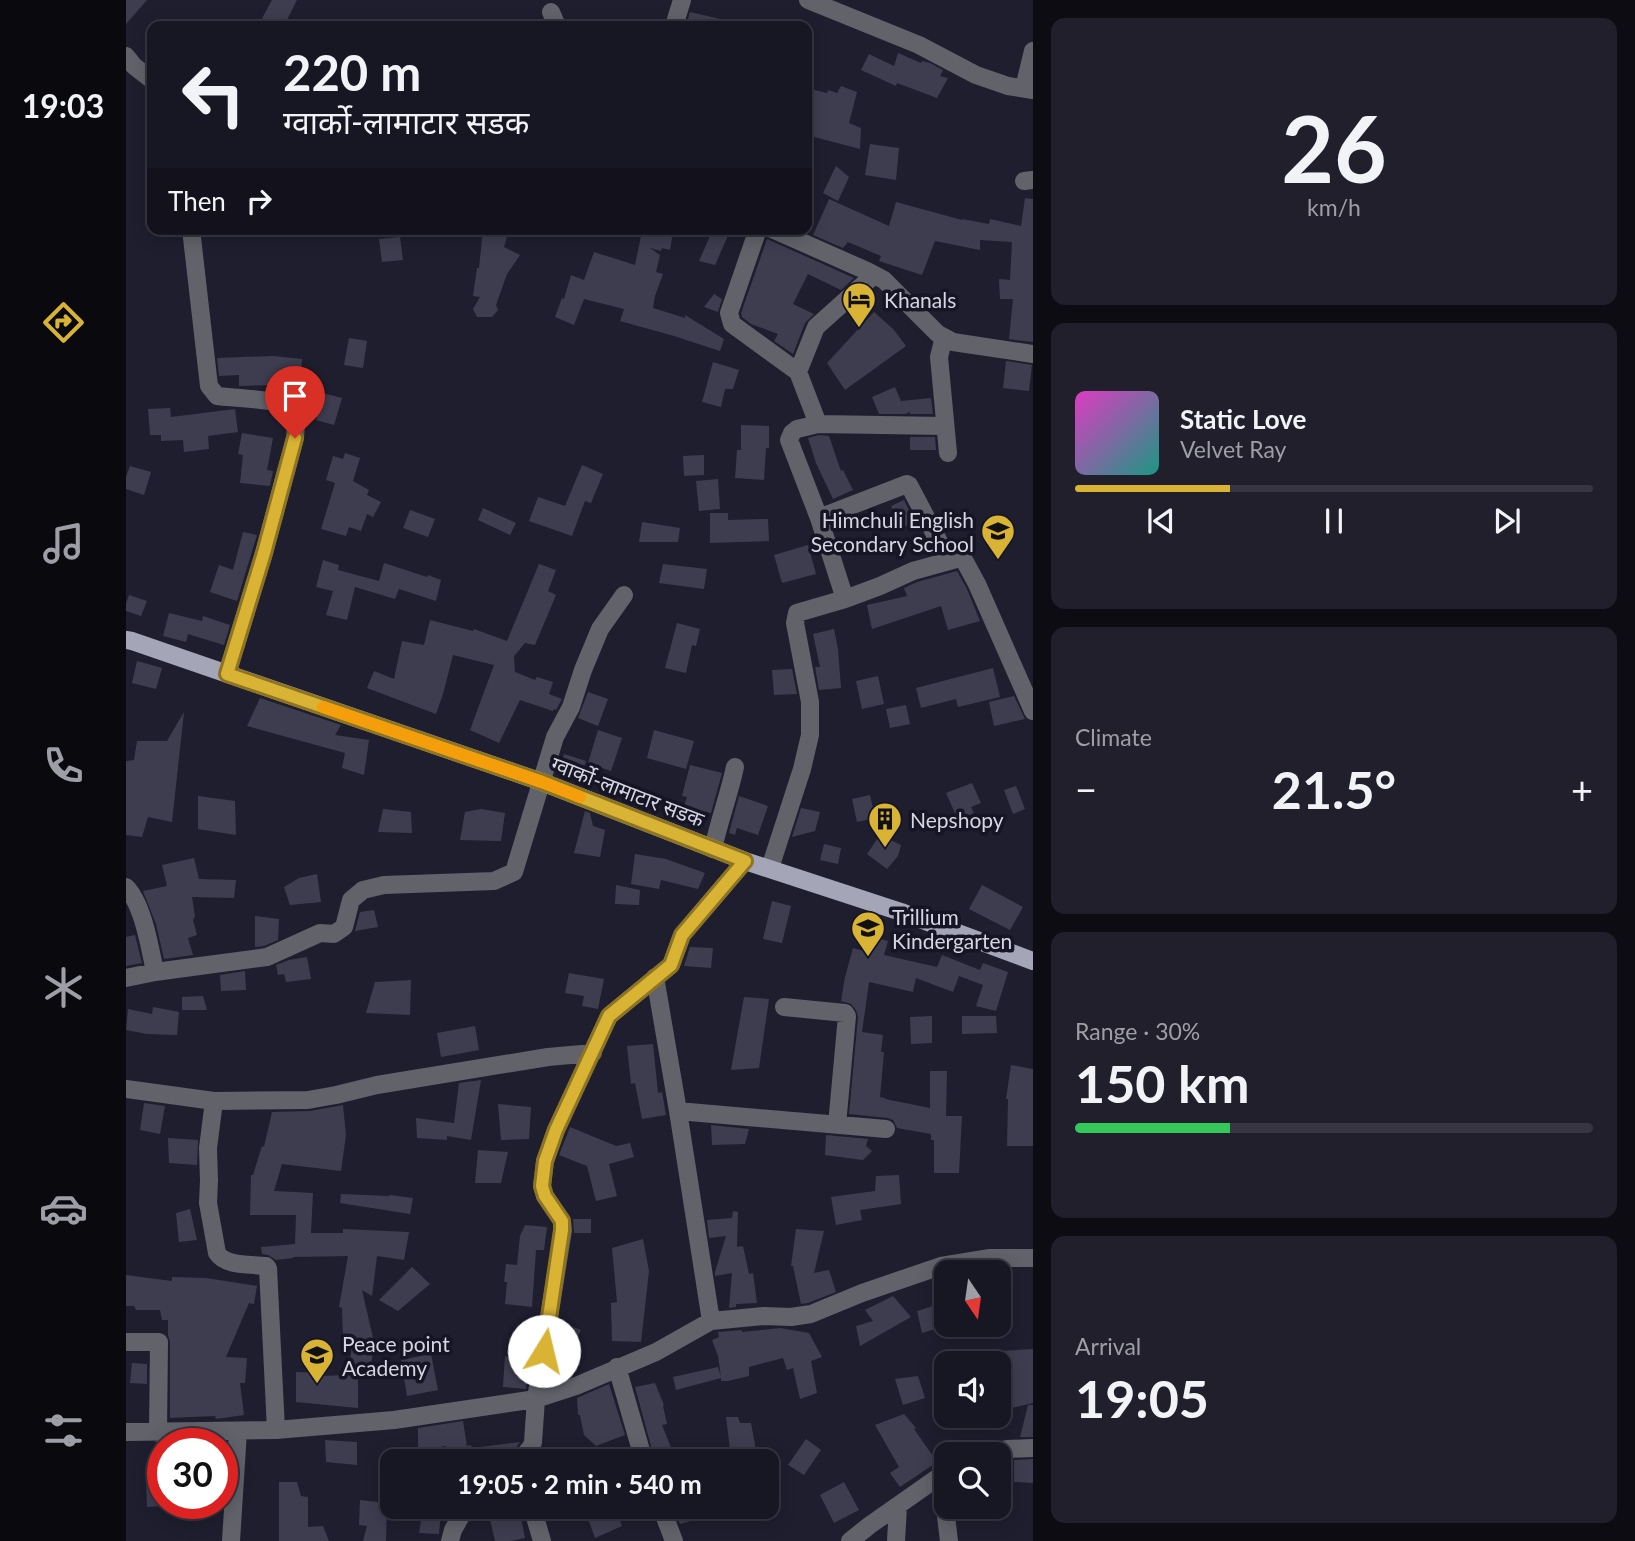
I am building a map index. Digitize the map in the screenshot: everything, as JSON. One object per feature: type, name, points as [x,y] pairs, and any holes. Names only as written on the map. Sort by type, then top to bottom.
[{"type":"main road","name":"ग्वार्को-लामाटार सडक","points":[[128,645],[227,674],[542,782],[745,861],[901,912],[1033,961]]},
{"type":"street","points":[[676,21],[682,0]]},
{"type":"street","points":[[808,0],[919,45],[976,75],[1008,86],[1029,89],[1033,51]]},
{"type":"street","points":[[126,56],[147,76]]},
{"type":"street","points":[[192,235],[209,386],[218,396],[279,403],[289,407],[296,424],[295,438],[264,553],[227,674]]},
{"type":"street","points":[[756,235],[729,318],[732,324],[798,372],[818,424]]},
{"type":"street","points":[[785,235],[884,280],[938,334],[953,342],[1033,354]]},
{"type":"street","points":[[798,372],[816,327],[874,275]]},
{"type":"street","points":[[944,337],[939,356],[948,453]]},
{"type":"street","points":[[845,599],[820,518],[789,440],[792,433],[797,429],[818,424],[945,426]]},
{"type":"street","points":[[820,518],[907,484],[949,561]]},
{"type":"street","points":[[770,868],[810,736],[810,702],[795,617],[797,613],[845,599],[913,571],[960,558],[967,565],[1033,711]]},
{"type":"street","points":[[126,978],[267,957],[320,933],[334,934],[344,927],[351,900],[363,890],[384,886],[494,881],[514,872],[555,737],[571,708],[600,629],[625,595]]},
{"type":"street","points":[[713,849],[735,767]]},
{"type":"street","points":[[529,1449],[533,1442],[536,1399],[562,1230],[562,1221],[545,1196],[542,1186],[545,1161],[556,1130],[609,1016],[671,965],[682,935],[745,861]]},
{"type":"street","points":[[126,887],[131,891],[144,922],[155,972]]},
{"type":"street","points":[[654,977],[711,1321]]},
{"type":"street","points":[[784,1007],[845,1013],[847,1016],[837,1125]]},
{"type":"street","points":[[126,1089],[214,1101],[308,1100],[377,1085],[593,1053]]},
{"type":"street","points":[[214,1101],[208,1148],[208,1203],[221,1258],[228,1262],[268,1268],[276,1430]]},
{"type":"street","points":[[678,1111],[886,1129]]},
{"type":"street","points":[[238,1431],[394,1420],[536,1399],[576,1386],[656,1352],[711,1321],[764,1315],[791,1317],[811,1314],[941,1266],[990,1258],[1033,1258]]},
{"type":"street","points":[[126,1342],[159,1342],[158,1428]]},
{"type":"street","points":[[617,1367],[641,1449]]},
{"type":"street","points":[[126,1433],[147,1433]]},
{"type":"street","points":[[1011,1449],[1033,1448]]},
{"type":"street","points":[[850,1541],[934,1480]]},
{"type":"street","points":[[896,1541],[898,1506]]},
{"type":"street","points":[[230,1541],[232,1519]]},
{"type":"street","points":[[450,1541],[459,1519]]},
{"type":"street","points":[[535,1519],[542,1541]]},
{"type":"street","points":[[666,1519],[674,1541]]},
{"type":"street","points":[[947,1519],[949,1541]]},
{"type":"building","points":[[126,0],[147,0],[126,24]]},
{"type":"building","points":[[272,0],[297,0],[286,21],[261,21]]},
{"type":"building","points":[[690,12],[729,21],[687,21]]},
{"type":"building","points":[[898,53],[943,70],[940,76],[948,78],[937,98],[897,83],[896,86],[861,70],[869,54],[894,66]]},
{"type":"building","points":[[841,86],[857,92],[849,123],[861,128],[860,149],[812,136],[812,89],[837,93]]},
{"type":"building","points":[[870,144],[899,148],[896,180],[865,175]]},
{"type":"building","points":[[836,166],[849,177],[838,201],[823,193]]},
{"type":"building","points":[[1025,198],[1033,199],[1033,342],[1009,339],[1013,299],[1000,299],[999,279],[1010,280],[1012,242],[980,240],[980,250],[935,241],[922,275],[879,261],[881,256],[848,242],[843,248],[813,235],[829,199],[889,226],[896,202],[962,220],[989,224],[990,219],[1021,226]]},
{"type":"building","points":[[482,235],[507,235],[504,247],[520,255],[507,274],[496,305],[498,310],[492,317],[477,317],[473,309],[480,297],[473,296]]},
{"type":"building","points":[[641,235],[672,235],[670,250],[650,248],[660,255],[656,272],[663,274],[653,308],[685,318],[685,315],[724,339],[720,351],[620,321],[624,309],[584,299],[574,325],[555,317],[571,275],[584,280],[594,252],[635,265]]},
{"type":"building","points":[[710,235],[728,235],[715,265],[699,261]]},
{"type":"building","points":[[400,237],[403,260],[382,262],[379,239]]},
{"type":"building","points":[[767,239],[854,278],[841,290],[808,274],[793,304],[814,314],[805,323],[793,354],[774,341],[778,334],[751,324],[741,313]]},
{"type":"building","points":[[714,294],[722,299],[718,312],[704,307]]},
{"type":"building","points":[[874,312],[894,330],[906,346],[845,390],[827,363]]},
{"type":"building","points":[[349,338],[367,341],[363,368],[344,365]]},
{"type":"building","points":[[273,356],[302,359],[299,392],[275,391],[275,385],[239,386],[239,375],[219,376],[217,358]]},
{"type":"building","points":[[1006,361],[1032,365],[1029,391],[1003,388]]},
{"type":"building","points":[[713,362],[739,370],[733,389],[725,389],[721,407],[702,402]]},
{"type":"building","points":[[895,387],[901,401],[931,398],[933,414],[879,414],[872,397]]},
{"type":"building","points":[[323,393],[342,398],[334,425],[316,420]]},
{"type":"building","points":[[170,408],[171,417],[235,409],[238,432],[208,436],[209,449],[184,452],[183,440],[161,441],[161,435],[150,435],[148,409]]},
{"type":"building","points":[[741,425],[769,426],[764,480],[735,478],[737,450],[741,450]]},
{"type":"building","points":[[242,433],[273,438],[267,470],[273,471],[270,486],[240,483],[243,455],[238,454]]},
{"type":"building","points":[[829,436],[841,471],[843,470],[853,490],[833,499],[808,438]]},
{"type":"building","points":[[910,437],[935,437],[936,450],[910,450]]},
{"type":"building","points":[[345,453],[360,458],[353,481],[369,490],[367,495],[381,502],[373,517],[367,514],[361,531],[349,527],[346,536],[321,529],[335,483],[326,480],[333,456],[343,459]]},
{"type":"building","points":[[704,455],[704,475],[684,476],[683,456]]},
{"type":"building","points":[[582,465],[603,474],[591,503],[585,501],[572,536],[529,521],[538,497],[565,506]]},
{"type":"building","points":[[130,466],[151,472],[144,495],[126,489]]},
{"type":"building","points":[[718,479],[720,509],[699,511],[696,481]]},
{"type":"building","points":[[904,500],[915,522],[901,528],[891,506]]},
{"type":"building","points":[[483,508],[516,523],[510,535],[478,520]]},
{"type":"building","points":[[410,510],[435,519],[428,537],[403,528]]},
{"type":"building","points":[[710,513],[728,513],[728,520],[768,519],[769,541],[710,543]]},
{"type":"building","points":[[642,522],[680,528],[678,542],[639,542]]},
{"type":"building","points":[[243,532],[257,535],[237,601],[210,592],[219,565],[233,570]]},
{"type":"building","points":[[808,545],[816,574],[782,583],[774,555]]},
{"type":"building","points":[[323,560],[339,565],[338,570],[379,581],[384,563],[427,577],[428,575],[441,580],[436,601],[399,589],[395,599],[355,587],[347,620],[326,615],[333,591],[316,587]]},
{"type":"building","points":[[539,564],[556,570],[548,591],[556,595],[535,645],[525,643],[514,656],[515,672],[535,680],[537,677],[553,682],[549,694],[562,699],[556,710],[520,700],[499,743],[470,730],[494,665],[453,655],[436,714],[367,688],[374,671],[394,679],[402,641],[424,645],[430,620],[473,631],[474,629],[507,641]]},
{"type":"building","points":[[663,564],[707,569],[704,589],[659,583]]},
{"type":"building","points":[[957,571],[980,621],[948,630],[941,606],[872,629],[867,605],[907,596],[904,588]]},
{"type":"building","points":[[129,595],[147,601],[141,616],[126,611]]},
{"type":"building","points":[[169,613],[202,621],[203,616],[230,625],[224,645],[188,634],[186,642],[163,636]]},
{"type":"building","points":[[677,623],[700,629],[696,646],[692,645],[686,673],[665,668]]},
{"type":"building","points":[[834,629],[841,688],[819,690],[815,667],[820,667],[813,634]]},
{"type":"building","points":[[137,661],[162,668],[156,689],[132,683]]},
{"type":"building","points":[[993,668],[1000,697],[958,707],[956,699],[921,708],[916,688]]},
{"type":"building","points":[[792,669],[797,694],[774,695],[772,670]]},
{"type":"building","points":[[878,676],[884,704],[862,709],[856,681]]},
{"type":"building","points":[[588,692],[608,699],[598,726],[578,718]]},
{"type":"building","points":[[1014,696],[1025,719],[994,726],[989,702]]},
{"type":"building","points":[[260,698],[341,725],[335,735],[369,740],[364,775],[342,768],[345,753],[247,726]]},
{"type":"building","points":[[906,705],[910,724],[890,728],[886,709]]},
{"type":"building","points":[[184,712],[172,822],[148,817],[142,837],[126,835],[126,761],[134,760],[137,741],[167,741]]},
{"type":"building","points":[[598,730],[622,738],[611,771],[588,763]]},
{"type":"building","points":[[654,730],[694,741],[686,769],[647,758]]},
{"type":"building","points":[[564,754],[586,761],[581,777],[559,770]]},
{"type":"building","points":[[690,765],[722,773],[711,813],[684,806],[687,797],[682,796]]},
{"type":"building","points":[[972,783],[981,803],[971,807],[974,813],[958,820],[946,793]]},
{"type":"building","points":[[1016,786],[1025,809],[1013,814],[1004,790]]},
{"type":"building","points":[[870,795],[875,818],[857,822],[852,799]]},
{"type":"building","points":[[198,796],[235,801],[236,835],[198,829]]},
{"type":"building","points":[[739,796],[768,806],[758,835],[737,828],[735,835],[729,833]]},
{"type":"building","points":[[801,808],[820,812],[815,831],[792,837]]},
{"type":"building","points":[[383,809],[411,812],[412,833],[378,832]]},
{"type":"building","points":[[481,809],[505,813],[501,841],[460,840],[465,812]]},
{"type":"building","points":[[585,811],[590,813],[593,826],[605,830],[600,857],[574,853]]},
{"type":"building","name":"Nepshopy","points":[[880,835],[901,845],[898,856],[887,869],[867,854]]},
{"type":"building","points":[[824,844],[841,848],[838,864],[820,860]]},
{"type":"building","points":[[635,854],[666,859],[705,873],[698,889],[661,880],[659,889],[631,884]]},
{"type":"building","points":[[194,858],[199,879],[236,880],[234,898],[192,897],[197,935],[188,938],[193,955],[164,959],[156,924],[143,891],[167,886],[162,865]]},
{"type":"building","points":[[317,874],[321,902],[290,905],[284,887],[299,878]]},
{"type":"building","points":[[616,885],[640,890],[639,905],[615,904]]},
{"type":"building","points":[[982,885],[1023,907],[1010,930],[969,909]]},
{"type":"building","points":[[772,901],[791,906],[782,943],[763,939]]},
{"type":"building","points":[[374,910],[378,927],[355,931],[360,912]]},
{"type":"building","points":[[255,916],[279,919],[278,940],[255,947]]},
{"type":"building","points":[[135,935],[142,963],[126,966],[126,937]]},
{"type":"building","points":[[873,937],[888,941],[884,955],[937,967],[942,955],[980,970],[983,963],[1008,972],[996,1011],[976,1006],[983,985],[959,976],[953,992],[916,978],[913,992],[869,982],[862,1032],[883,1035],[880,1097],[930,1108],[930,1071],[947,1071],[946,1116],[962,1116],[959,1173],[934,1173],[934,1140],[931,1140],[931,1134],[897,1128],[893,1120],[888,1118],[849,1114],[858,1017],[851,1004],[841,1001],[853,948],[867,952]]},
{"type":"building","points":[[690,947],[713,948],[711,968],[684,966]]},
{"type":"building","points":[[307,957],[311,979],[286,982],[284,974],[278,975],[276,965]]},
{"type":"building","points":[[245,971],[246,990],[221,991],[220,975]]},
{"type":"building","points":[[569,973],[604,979],[598,1009],[582,1006],[584,996],[565,993]]},
{"type":"building","points":[[411,980],[410,1015],[366,1013],[375,982]]},
{"type":"building","points":[[203,996],[207,1010],[182,1010],[182,997]]},
{"type":"building","points":[[744,997],[769,999],[759,1068],[731,1070]]},
{"type":"building","points":[[153,1007],[179,1012],[177,1035],[126,1030],[128,1009],[152,1014]]},
{"type":"building","points":[[932,1016],[932,1043],[911,1044],[910,1017]]},
{"type":"building","points":[[962,1016],[996,1016],[997,1033],[962,1034]]},
{"type":"building","points":[[475,1026],[479,1050],[441,1057],[437,1033]]},
{"type":"building","points":[[653,1044],[658,1093],[662,1092],[666,1115],[642,1119],[635,1083],[631,1084],[627,1046]]},
{"type":"building","points":[[1011,1065],[1033,1069],[1033,1146],[1007,1146],[1006,1099]]},
{"type":"building","points":[[481,1080],[471,1140],[447,1136],[447,1140],[417,1138],[416,1118],[454,1123],[459,1083]]},
{"type":"building","points":[[144,1103],[165,1106],[160,1134],[140,1130]]},
{"type":"building","points":[[498,1104],[531,1107],[529,1139],[501,1140]]},
{"type":"building","points":[[343,1105],[346,1135],[341,1171],[282,1164],[274,1191],[313,1193],[311,1233],[343,1233],[343,1229],[409,1232],[404,1260],[377,1256],[372,1296],[362,1290],[374,1342],[370,1376],[358,1376],[358,1408],[296,1402],[296,1372],[320,1373],[320,1376],[348,1375],[353,1339],[343,1340],[342,1308],[339,1307],[348,1256],[276,1260],[262,1254],[261,1247],[295,1244],[296,1215],[250,1215],[251,1175],[262,1146],[264,1147],[272,1112],[310,1111]]},
{"type":"building","points":[[711,1125],[749,1129],[745,1144],[712,1145]]},
{"type":"building","points":[[570,1127],[616,1146],[630,1143],[634,1157],[609,1164],[617,1196],[596,1201],[587,1166],[559,1155]]},
{"type":"building","points":[[826,1135],[868,1139],[866,1146],[872,1151],[863,1160],[825,1155]]},
{"type":"building","points":[[168,1138],[198,1140],[197,1165],[169,1163]]},
{"type":"building","points":[[478,1150],[508,1152],[501,1183],[475,1183]]},
{"type":"building","points":[[899,1175],[901,1204],[860,1210],[862,1220],[836,1225],[831,1197],[875,1191],[876,1176]]},
{"type":"building","points":[[341,1194],[413,1198],[410,1214],[340,1203]]},
{"type":"building","points":[[190,1209],[197,1240],[179,1242],[176,1213]]},
{"type":"building","points":[[733,1211],[738,1212],[737,1247],[743,1246],[749,1274],[753,1273],[757,1303],[736,1304],[736,1307],[729,1308],[732,1273],[715,1276],[726,1236],[709,1238],[707,1220],[732,1218]]},
{"type":"building","points":[[573,1219],[591,1219],[591,1233],[574,1233]]},
{"type":"building","points":[[525,1225],[547,1227],[544,1250],[536,1250],[532,1307],[505,1304],[506,1264],[517,1265],[520,1236]]},
{"type":"building","points":[[796,1229],[824,1231],[814,1273],[829,1270],[836,1292],[801,1304],[791,1266]]},
{"type":"building","points":[[643,1239],[649,1271],[641,1342],[612,1341],[611,1303],[617,1302],[612,1248]]},
{"type":"building","points":[[412,1267],[430,1284],[398,1311],[379,1300]]},
{"type":"building","points":[[126,1275],[172,1281],[172,1277],[206,1278],[257,1286],[254,1304],[249,1303],[226,1357],[247,1358],[245,1383],[240,1383],[244,1415],[216,1419],[215,1416],[170,1418],[168,1320],[162,1320],[160,1310],[136,1310],[134,1306],[126,1306]]},
{"type":"building","points":[[893,1296],[911,1317],[860,1346],[856,1326],[873,1321],[865,1310]]},
{"type":"building","points":[[934,1306],[934,1330],[922,1333],[917,1311]]},
{"type":"building","points":[[563,1323],[581,1330],[569,1357],[555,1352]]},
{"type":"building","points":[[780,1328],[809,1333],[822,1357],[811,1361],[817,1393],[800,1399],[793,1368],[787,1370],[783,1358],[749,1367],[749,1376],[728,1381],[721,1381],[721,1378],[676,1390],[673,1377],[718,1367],[721,1377],[712,1340],[719,1337],[718,1332]]},
{"type":"building","points":[[1033,1349],[1033,1403],[1011,1408],[1011,1351],[999,1351]]},
{"type":"building","points":[[431,1354],[438,1390],[407,1396],[401,1360]]},
{"type":"building","points":[[505,1356],[529,1359],[526,1389],[503,1387]]},
{"type":"building","points":[[132,1363],[147,1364],[147,1384],[130,1383]]},
{"type":"building","points":[[918,1376],[925,1398],[903,1405],[895,1379]]},
{"type":"building","points":[[655,1383],[664,1405],[667,1424],[662,1425],[672,1449],[652,1449],[635,1387]]},
{"type":"building","points":[[609,1384],[625,1435],[596,1446],[584,1435],[578,1415],[577,1398]]},
{"type":"building","points":[[1028,1405],[1033,1405],[1033,1437],[1020,1437]]},
{"type":"building","points":[[904,1414],[934,1458],[934,1464],[900,1487],[890,1473],[899,1467],[875,1425]]},
{"type":"building","points":[[726,1417],[738,1417],[740,1423],[751,1423],[756,1449],[730,1449]]},
{"type":"building","points":[[463,1421],[467,1446],[471,1445],[472,1448],[520,1442],[515,1449],[446,1449],[446,1446],[418,1449],[418,1428]]},
{"type":"building","points":[[806,1439],[821,1450],[804,1475],[788,1465]]},
{"type":"building","points":[[325,1440],[357,1442],[357,1465],[326,1462]]},
{"type":"building","points":[[1033,1459],[1033,1483],[1014,1482],[1014,1460]]},
{"type":"building","points":[[279,1482],[297,1482],[301,1496],[308,1497],[308,1527],[323,1526],[329,1541],[279,1541]]},
{"type":"building","points":[[844,1482],[859,1510],[834,1523],[820,1495]]},
{"type":"building","points":[[360,1500],[380,1502],[380,1519],[387,1519],[386,1541],[363,1541],[367,1526],[359,1525]]},
{"type":"building","points":[[421,1519],[440,1519],[439,1534],[419,1533]]},
{"type":"building","points":[[490,1519],[521,1519],[525,1538],[495,1541]]},
{"type":"building","points":[[588,1519],[619,1519],[622,1526],[595,1538]]},
{"type":"building","points":[[678,1519],[698,1519],[680,1524]]},
{"type":"slow traffic","points":[[323,707],[580,797]]},
{"type":"place","name":"Khanals","points":[[859,329]]},
{"type":"place","name":"Himchuli English Secondary School","points":[[998,561]]},
{"type":"place","name":"Nepshopy","points":[[885,849]]},
{"type":"place","name":"Trillium Kindergarten","points":[[868,958]]},
{"type":"place","name":"Peace point Academy","points":[[317,1385]]},
{"type":"route","points":[[295,438],[227,674],[542,782],[745,861],[682,935],[671,965],[609,1016],[556,1130],[545,1161],[542,1186],[545,1196],[562,1221],[562,1230],[544,1351]]}]
